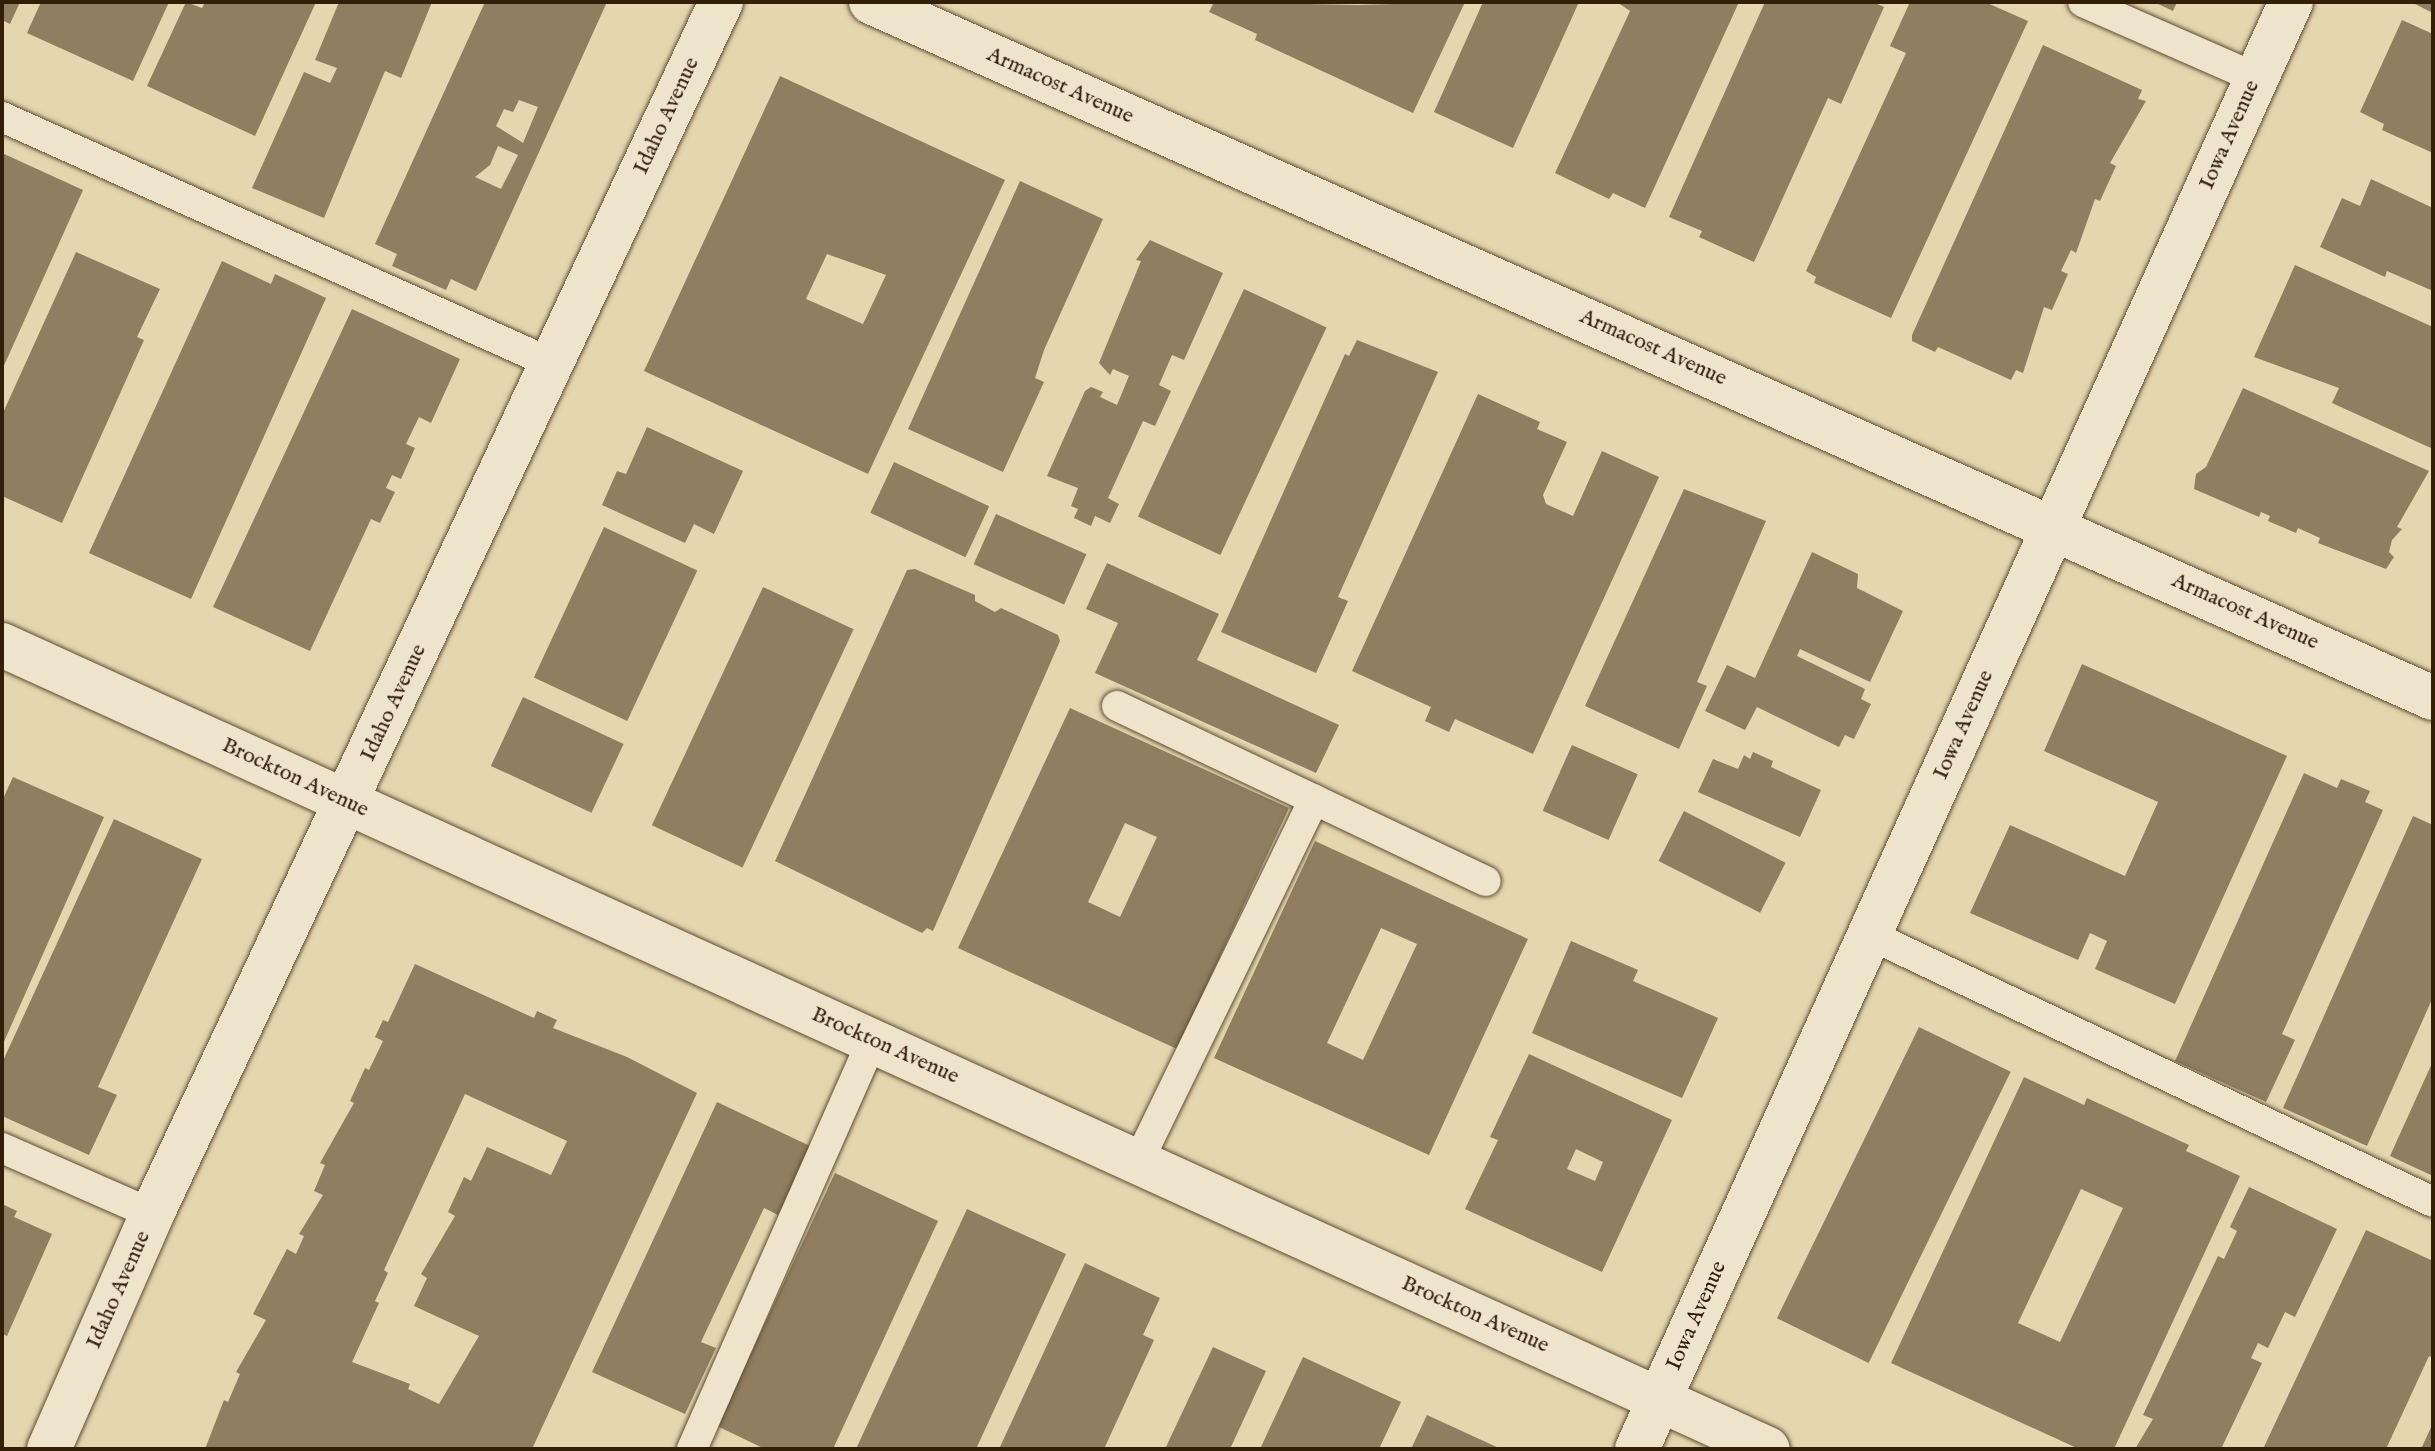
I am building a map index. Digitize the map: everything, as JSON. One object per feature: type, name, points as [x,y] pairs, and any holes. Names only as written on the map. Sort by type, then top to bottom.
[{"type":"street","name":"Idaho Avenue","points":[[49,1449],[152,1214],[721,2]]},
{"type":"street","name":"Armacost Avenue","points":[[871,2],[2054,526],[2433,698]]},
{"type":"street","name":"Iowa Avenue","points":[[1637,1449],[2291,2]]},
{"type":"street","name":"Brockton Avenue","points":[[2,645],[1768,1449]]},
{"type":"lane","points":[[2083,2],[2256,78]]},
{"type":"lane","points":[[2,117],[551,363]]},
{"type":"lane","points":[[1117,706],[1486,881]]},
{"type":"lane","points":[[1138,1162],[1314,800]]},
{"type":"lane","points":[[1870,935],[2433,1202]]},
{"type":"lane","points":[[692,1449],[872,1040]]},
{"type":"lane","points":[[2,1148],[152,1214]]},
{"type":"building","points":[[2,2],[20,2],[10,24],[2,20]]},
{"type":"building","points":[[41,2],[169,2],[133,81],[27,33]]},
{"type":"building","points":[[186,2],[202,8],[205,2],[316,2],[255,136],[147,86]]},
{"type":"building","points":[[339,2],[432,2],[401,78],[385,71],[324,218],[252,188],[304,72],[330,83],[337,68],[315,60]]},
{"type":"building","points":[[485,2],[607,2],[476,291],[451,279],[446,290],[392,266],[397,254],[375,244]],"holes":[[[519,100],[538,107],[523,143],[496,126],[504,109],[513,112]],[[498,146],[518,155],[501,189],[475,177],[490,165]]]},
{"type":"building","points":[[1214,2],[1358,5],[1465,2],[1413,113],[1255,40],[1257,34],[1209,12]]},
{"type":"building","points":[[1483,2],[1579,2],[1513,148],[1434,112]]},
{"type":"building","points":[[1617,2],[1739,2],[1645,208],[1613,193],[1609,199],[1555,173],[1630,11]]},
{"type":"building","points":[[1765,2],[1873,2],[1884,7],[1841,104],[1828,98],[1754,262],[1699,237],[1702,231],[1669,217]]},
{"type":"building","points":[[1910,2],[1985,2],[2028,21],[1891,318],[1814,283],[1816,277],[1806,271],[1906,53],[1890,46]]},
{"type":"building","points":[[2154,2],[2177,2],[2173,11]]},
{"type":"building","points":[[2433,2],[2433,13],[2415,4]]},
{"type":"building","points":[[2402,20],[2433,34],[2433,153],[2382,130],[2384,124],[2360,112]]},
{"type":"building","points":[[2043,45],[2142,90],[2138,99],[2146,101],[2110,163],[2116,166],[2100,201],[2095,199],[2076,253],[2071,250],[2061,271],[2068,274],[2052,310],[2044,307],[2023,373],[2016,370],[2011,380],[1938,347],[1935,352],[1912,341],[1912,335]]},
{"type":"building","points":[[780,76],[1005,180],[868,474],[644,371]],"holes":[[[827,254],[886,275],[863,324],[806,299]]]},
{"type":"building","points":[[2,153],[83,190],[2,370]]},
{"type":"building","points":[[2371,179],[2433,208],[2433,291],[2387,271],[2385,277],[2320,247],[2342,198],[2360,206]]},
{"type":"building","points":[[1020,181],[1103,219],[1044,350],[1035,378],[1044,382],[1003,472],[908,429]]},
{"type":"building","points":[[1150,240],[1223,273],[1184,360],[1172,355],[1159,385],[1171,391],[1155,426],[1143,421],[1108,498],[1119,504],[1110,523],[1095,516],[1091,526],[1074,518],[1078,509],[1071,506],[1078,488],[1047,476],[1085,391],[1091,387],[1103,392],[1100,397],[1117,405],[1129,376],[1113,369],[1110,375],[1099,363],[1141,261],[1136,260]]},
{"type":"building","points":[[76,252],[160,289],[137,337],[144,340],[62,523],[2,496],[2,415]]},
{"type":"building","points":[[222,261],[271,284],[275,274],[326,298],[191,599],[89,553]]},
{"type":"building","points":[[2295,265],[2433,327],[2433,449],[2332,403],[2339,388],[2254,357]]},
{"type":"building","points":[[1244,289],[1326,327],[1220,555],[1138,516]]},
{"type":"building","points":[[352,309],[460,359],[431,423],[419,417],[406,444],[415,448],[401,479],[392,475],[386,488],[395,492],[380,523],[371,519],[310,651],[213,607]]},
{"type":"building","points":[[1357,340],[1438,372],[1338,597],[1348,601],[1316,673],[1221,632],[1345,354],[1349,356]]},
{"type":"building","points":[[2243,388],[2429,471],[2397,527],[2402,529],[2392,540],[2389,552],[2394,557],[2386,569],[2318,543],[2320,538],[2298,528],[2296,533],[2268,521],[2270,516],[2261,512],[2259,517],[2194,489],[2196,474],[2206,467]]},
{"type":"building","points":[[1478,394],[1540,422],[1537,429],[1567,442],[1543,495],[1546,504],[1573,516],[1602,451],[1659,477],[1533,754],[1455,719],[1449,732],[1425,721],[1431,707],[1352,671]]},
{"type":"building","points":[[647,427],[743,471],[714,534],[694,524],[685,543],[602,505],[617,471],[626,474]]},
{"type":"building","points":[[894,462],[989,506],[965,557],[870,513]]},
{"type":"building","points":[[1684,489],[1766,521],[1697,682],[1707,686],[1679,749],[1585,706]]},
{"type":"building","points":[[996,514],[1086,554],[1064,605],[974,564]]},
{"type":"building","points":[[604,527],[697,571],[627,721],[534,677]]},
{"type":"building","points":[[1812,552],[1858,574],[1857,588],[1903,611],[1870,682],[1800,649],[1797,656],[1865,689],[1861,699],[1871,704],[1854,739],[1845,735],[1839,747],[1757,707],[1745,730],[1705,711],[1727,665],[1755,678]]},
{"type":"building","points":[[1107,563],[1219,614],[1197,660],[1339,725],[1316,773],[1095,673],[1118,623],[1086,609]]},
{"type":"building","points":[[915,569],[975,595],[975,601],[995,612],[1001,608],[1058,635],[1060,641],[933,931],[927,928],[922,933],[775,861],[907,570]]},
{"type":"building","points":[[763,587],[854,629],[742,868],[652,825]]},
{"type":"building","points":[[2082,664],[2287,756],[2175,1004],[2095,969],[2107,941],[2090,933],[2078,960],[1970,913],[2010,825],[2125,876],[2158,802],[2044,751]]},
{"type":"building","points":[[523,697],[624,744],[591,813],[491,766]]},
{"type":"building","points":[[1070,708],[1289,808],[1177,1049],[958,948]],"holes":[[[1125,823],[1157,837],[1120,917],[1088,902]]]},
{"type":"building","points":[[1572,745],[1638,774],[1608,840],[1543,811]]},
{"type":"building","points":[[1753,752],[1773,761],[1771,767],[1821,790],[1800,837],[1698,792],[1713,759],[1738,769],[1744,755],[1750,759]]},
{"type":"building","points":[[2304,773],[2337,788],[2341,779],[2370,791],[2365,802],[2383,810],[2282,1034],[2295,1040],[2266,1102],[2175,1061]]},
{"type":"building","points":[[13,777],[104,817],[2,1046],[2,801]]},
{"type":"building","points":[[1684,811],[1786,863],[1760,913],[1659,861]]},
{"type":"building","points":[[2413,816],[2433,825],[2433,997],[2367,1146],[2283,1108]]},
{"type":"building","points":[[114,819],[202,859],[98,1087],[117,1095],[89,1155],[2,1116],[2,1063]]},
{"type":"building","points":[[1315,841],[1528,939],[1429,1155],[1214,1058]],"holes":[[[1381,928],[1417,944],[1363,1060],[1327,1043]]]},
{"type":"building","points":[[1571,941],[1638,970],[1633,981],[1718,1018],[1682,1098],[1532,1033]]},
{"type":"building","points":[[415,964],[534,1018],[537,1011],[557,1020],[553,1028],[627,1057],[697,1093],[532,1449],[205,1449],[224,1400],[228,1402],[240,1374],[236,1372],[266,1320],[253,1314],[287,1249],[296,1254],[304,1236],[299,1234],[323,1195],[314,1191],[325,1165],[320,1163],[354,1103],[350,1101],[365,1068],[369,1070],[383,1041],[375,1037],[383,1020],[388,1022]],"holes":[[[465,1094],[567,1141],[551,1175],[487,1147],[471,1181],[464,1177],[448,1212],[455,1216],[421,1274],[427,1278],[414,1306],[479,1336],[439,1404],[408,1389],[410,1384],[352,1362],[379,1303],[375,1301],[388,1273],[384,1270]]]},
{"type":"building","points":[[1919,1027],[2011,1072],[1869,1363],[1777,1318]]},
{"type":"building","points":[[1529,1054],[1672,1120],[1602,1272],[1465,1209],[1498,1140],[1490,1137]],"holes":[[[1576,1149],[1603,1162],[1595,1181],[1567,1169]]]},
{"type":"building","points":[[2433,1061],[2433,1176],[2390,1156]]},
{"type":"building","points":[[2024,1077],[2084,1105],[2087,1098],[2189,1145],[2186,1151],[2240,1176],[2114,1449],[2079,1449],[1891,1363]],"holes":[[[2081,1189],[2123,1208],[2060,1342],[2018,1323]]]},
{"type":"building","points":[[717,1102],[810,1146],[778,1215],[764,1208],[701,1342],[716,1348],[685,1414],[592,1372]]},
{"type":"building","points":[[835,1173],[938,1221],[833,1449],[765,1449],[717,1426]]},
{"type":"building","points":[[2249,1187],[2337,1229],[2295,1317],[2285,1312],[2268,1348],[2258,1343],[2251,1358],[2262,1363],[2221,1449],[2135,1449],[2153,1419],[2143,1415],[2218,1256],[2224,1259],[2237,1231],[2230,1227]]},
{"type":"building","points":[[2,1204],[17,1211],[14,1217],[52,1234],[7,1336],[2,1334]]},
{"type":"building","points":[[967,1209],[1066,1254],[976,1449],[856,1449]]},
{"type":"building","points":[[2366,1230],[2433,1261],[2433,1358],[2429,1356],[2386,1449],[2263,1449]]},
{"type":"building","points":[[1085,1263],[1160,1298],[1143,1335],[1154,1340],[1104,1449],[999,1449]]},
{"type":"building","points":[[1213,1347],[1266,1371],[1230,1449],[1165,1449]]},
{"type":"building","points":[[1303,1357],[1401,1402],[1379,1449],[1260,1449]]},
{"type":"building","points":[[1427,1415],[1501,1449],[1411,1449]]},
{"type":"building","points":[[2433,1423],[2433,1449],[2421,1449]]}]
